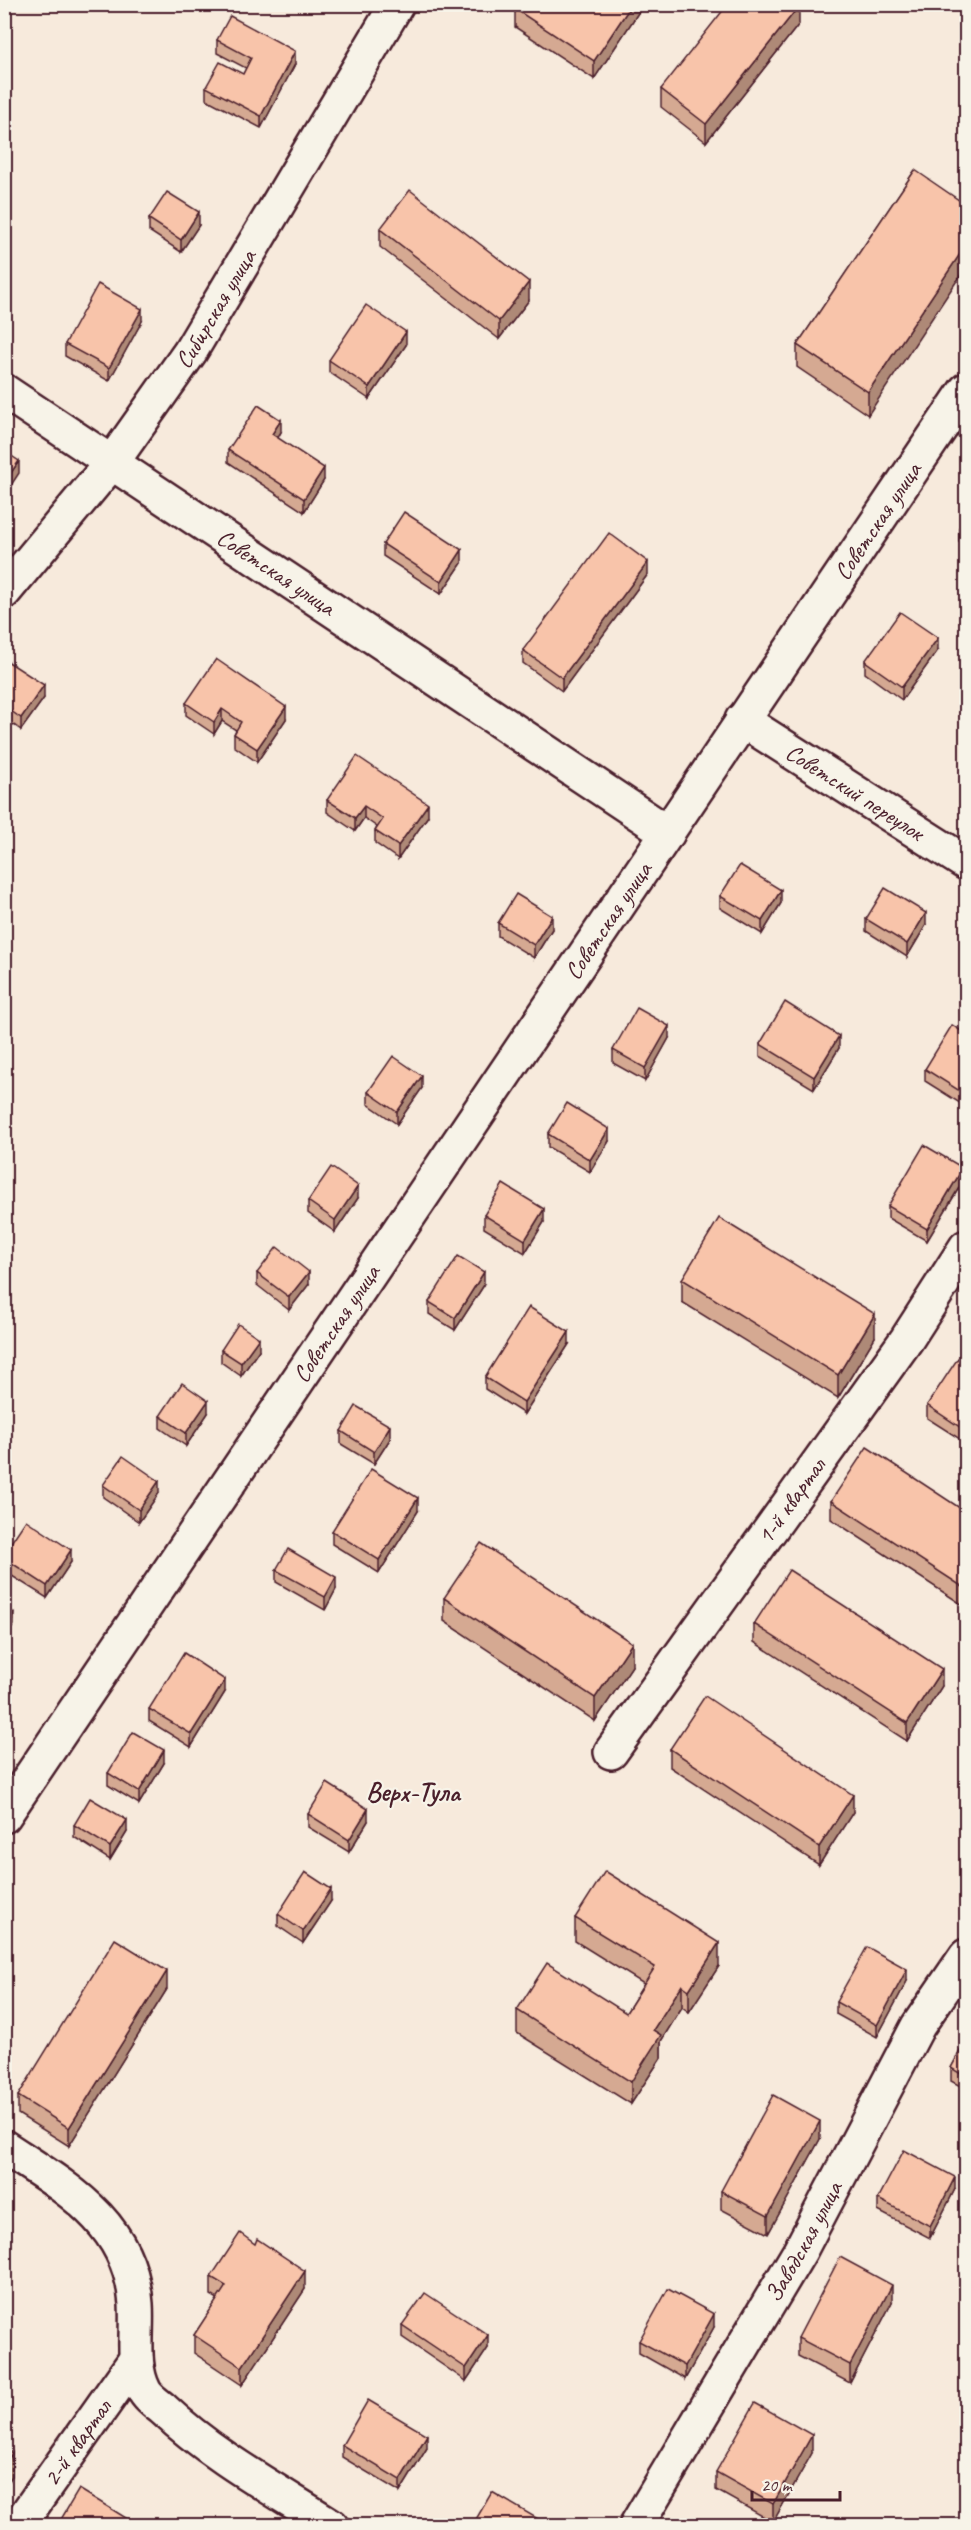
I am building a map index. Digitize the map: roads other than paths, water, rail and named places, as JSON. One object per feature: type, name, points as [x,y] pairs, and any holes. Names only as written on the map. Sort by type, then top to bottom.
[{"type":"street","name":"Сибирская улица","points":[[4,592],[113,461],[190,352],[397,4]]},
{"type":"street","name":"Советская улица","points":[[4,1816],[966,390]]},
{"type":"street","name":"Советская улица","points":[[4,391],[113,461],[668,833]]},
{"type":"street","name":"Советский переулок","points":[[742,720],[966,863]]},
{"type":"street","name":"1-й квартал","points":[[611,1752],[907,1339],[966,1247]]},
{"type":"street","name":"Заводская улица","points":[[636,2526],[800,2251],[918,2026],[966,1956]]},
{"type":"street","points":[[4,2147],[68,2189],[99,2215],[125,2256],[136,2302],[136,2359],[144,2391],[193,2437],[332,2526]]},
{"type":"street","name":"2-й квартал","points":[[18,2526],[136,2359]]},
{"type":"district","name":"Верх-Тула","points":[[413,1792]]}]
